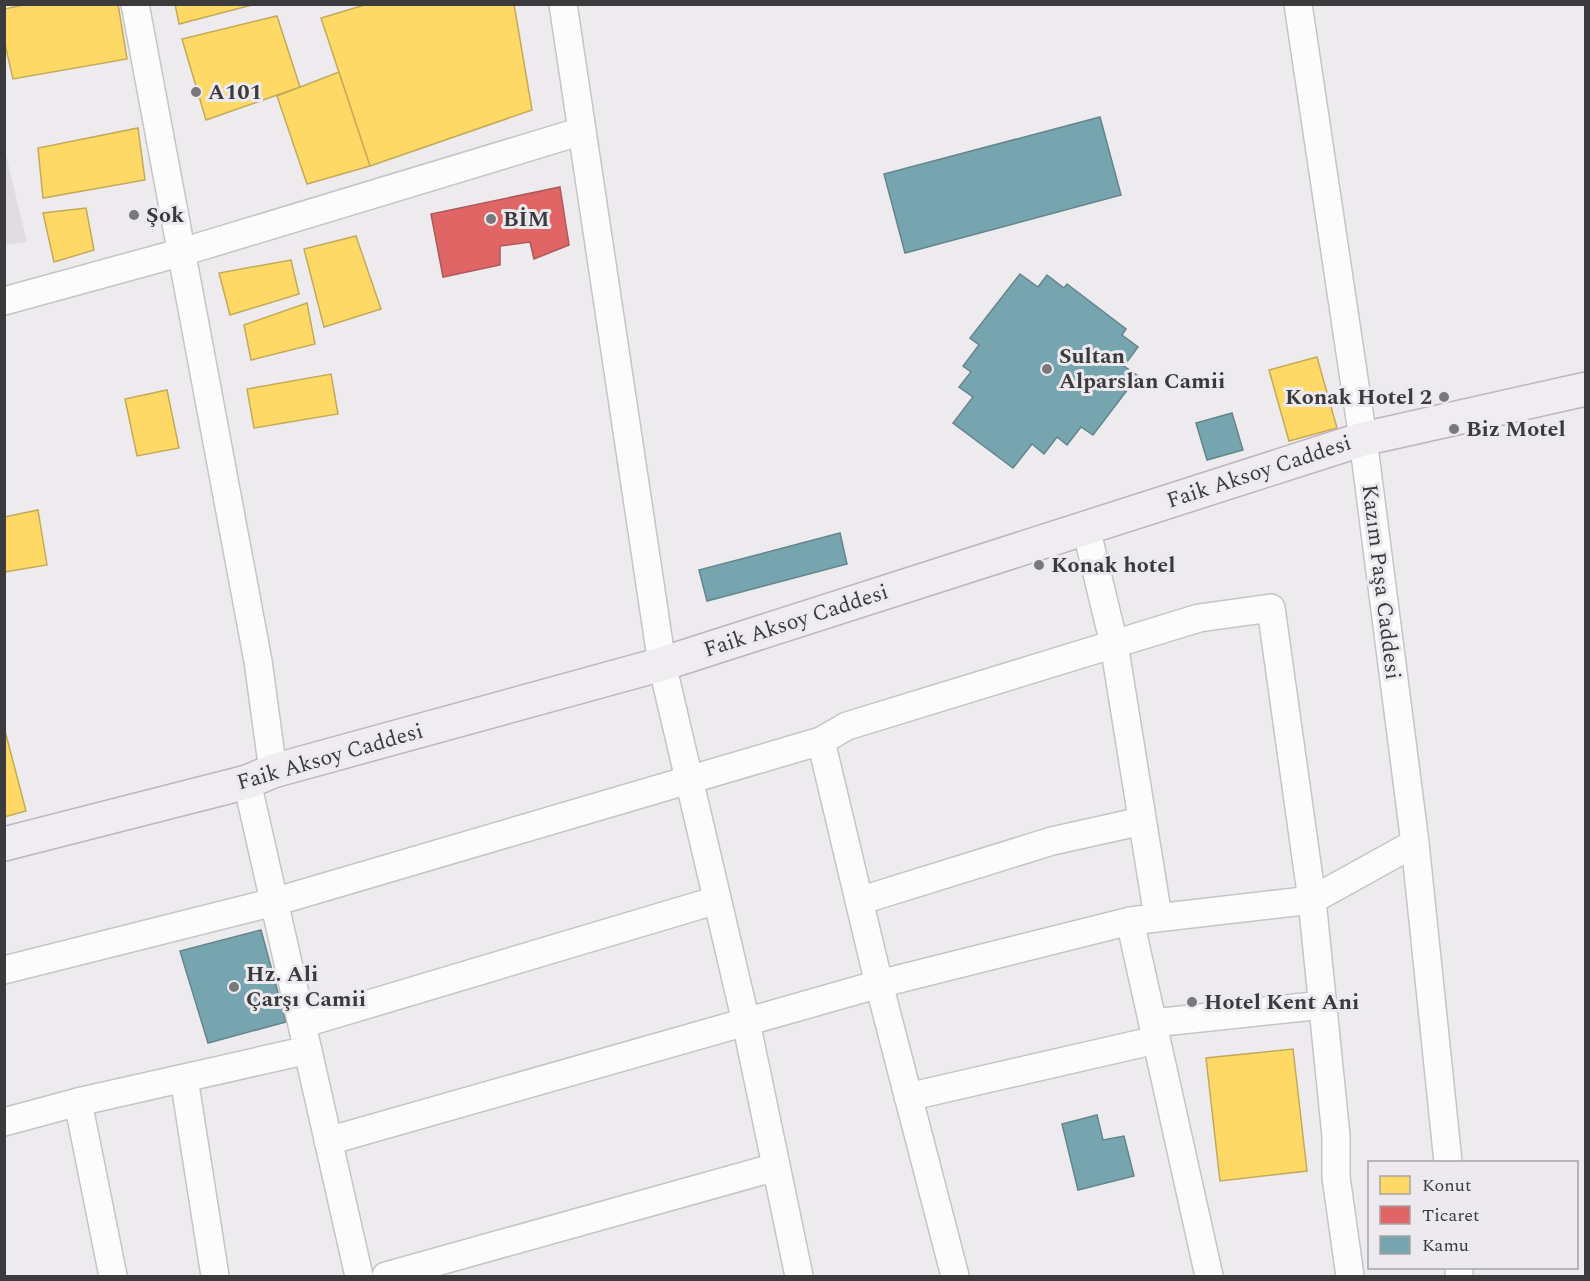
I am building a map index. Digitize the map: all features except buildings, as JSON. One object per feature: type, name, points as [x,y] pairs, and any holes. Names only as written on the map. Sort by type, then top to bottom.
[{"type":"main road","name":"Faik Aksoy Caddesi","points":[[4,844],[260,777],[662,664],[1363,439],[1586,389]]},
{"type":"street","points":[[135,4],[179,253],[258,661],[260,777],[274,902],[359,1276]]},
{"type":"street","points":[[563,4],[662,664],[746,1022],[799,1276]]},
{"type":"street","name":"Kazım Paşa Caddesi","points":[[1298,4],[1363,439],[1415,843],[1448,1161]]},
{"type":"street","points":[[4,301],[179,253],[582,131]]},
{"type":"street","points":[[1086,528],[1114,644],[1158,917]]},
{"type":"street","points":[[4,970],[274,902],[821,741],[847,726],[1199,618],[1271,608],[1312,900],[1336,1136],[1335,1177],[1350,1276]]},
{"type":"street","points":[[821,741],[879,984],[955,1276]]},
{"type":"street","points":[[859,901],[1052,841],[1142,821]]},
{"type":"street","points":[[328,1141],[879,984],[1130,921],[1312,900],[1415,843]]},
{"type":"street","points":[[302,1024],[717,900]]},
{"type":"street","points":[[1130,921],[1209,1276]]},
{"type":"street","points":[[908,1097],[1155,1032],[1323,1005]]},
{"type":"street","points":[[4,1122],[78,1102],[308,1050]]},
{"type":"street","points":[[184,1078],[215,1276]]},
{"type":"street","points":[[78,1102],[113,1276]]},
{"type":"street","points":[[386,1276],[776,1167]]},
{"type":"shaded area","points":[[4,147],[27,242],[5,245],[4,245]]},
{"type":"place","name":"A101","points":[[196,92]]},
{"type":"place","name":"Şok","points":[[134,215]]},
{"type":"place","name":"BİM","points":[[491,219]]},
{"type":"place","name":"Sultan Alparslan Camii","points":[[1047,369]]},
{"type":"place","name":"Konak Hotel 2","points":[[1444,397]]},
{"type":"place","name":"Biz Motel","points":[[1454,429]]},
{"type":"place","name":"Konak hotel","points":[[1039,565]]},
{"type":"place","name":"Hz. Ali Çarşı Camii","points":[[234,987]]},
{"type":"place","name":"Hotel Kent Ani","points":[[1192,1002]]}]
